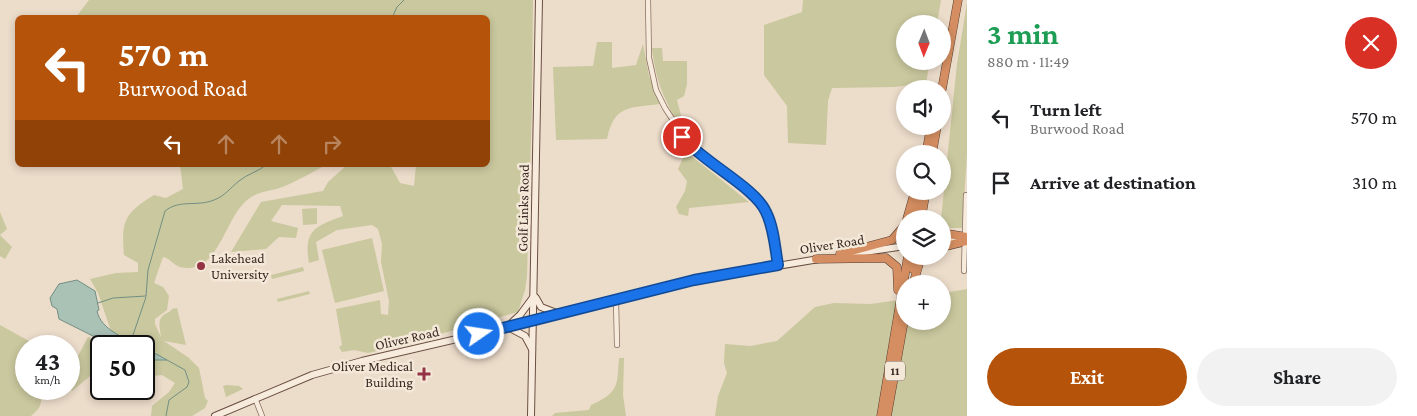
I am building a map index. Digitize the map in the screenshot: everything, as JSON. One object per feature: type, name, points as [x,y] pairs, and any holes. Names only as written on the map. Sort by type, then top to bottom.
[{"type":"highway","points":[[940,80],[953,0]]},
{"type":"highway","points":[[944,80],[958,0]]},
{"type":"highway","points":[[951,235],[966,239]]},
{"type":"highway","points":[[816,259],[886,243],[896,238]]},
{"type":"highway","points":[[951,244],[966,239]]},
{"type":"highway","points":[[816,259],[879,257],[894,263],[898,275]]},
{"type":"highway","name":"11","points":[[882,416],[900,330]]},
{"type":"highway","name":"11","points":[[888,416],[901,330]]},
{"type":"main road","name":"Golf Links Road","points":[[531,416],[535,295],[539,0]]},
{"type":"main road","points":[[951,241],[966,239]]},
{"type":"main road","name":"Oliver Road","points":[[215,416],[255,398],[330,370],[507,328],[694,280],[896,247]]},
{"type":"main road","points":[[533,353],[525,336],[507,328],[520,315],[535,295],[541,307],[560,314]]},
{"type":"street","points":[[648,0],[649,58],[656,90],[665,108],[692,148],[761,203],[770,222],[778,265]]},
{"type":"street","points":[[964,271],[966,195]]},
{"type":"street","points":[[616,300],[617,345]]},
{"type":"street","points":[[255,398],[262,416]]},
{"type":"shaded area","points":[[89,0],[533,0],[527,276],[518,312],[391,348],[368,353],[354,350],[342,352],[339,347],[342,345],[336,309],[380,300],[381,314],[388,315],[389,301],[381,262],[382,244],[378,229],[372,225],[337,230],[316,242],[319,260],[309,263],[308,243],[310,236],[325,223],[343,216],[340,206],[282,205],[271,221],[298,228],[296,238],[279,237],[266,249],[231,252],[261,202],[323,191],[328,182],[345,167],[391,167],[400,183],[414,186],[416,167],[490,167],[490,15],[78,15]]},
{"type":"shaded area","points":[[803,0],[941,0],[938,15],[896,15],[896,70],[928,70],[927,80],[896,80],[896,87],[894,87],[832,88],[828,101],[826,145],[788,143],[787,106],[764,75],[764,25],[802,12]]},
{"type":"shaded area","points":[[967,3],[967,155],[962,228],[951,228],[951,210],[942,210],[943,200],[951,200],[951,145],[949,145],[957,64]]},
{"type":"shaded area","points":[[597,42],[612,42],[612,68],[636,65],[643,44],[649,76],[660,104],[624,110],[614,120],[607,139],[556,140],[553,67],[593,66]]},
{"type":"shaded area","points":[[652,48],[662,48],[663,61],[687,61],[687,84],[684,96],[677,100],[684,127],[682,131],[662,91],[656,72]]},
{"type":"shaded area","points":[[685,154],[690,155],[749,202],[689,208],[688,216],[679,214],[676,207],[685,191],[687,181],[678,169]]},
{"type":"shaded area","points":[[180,167],[322,167],[290,184],[260,193],[246,201],[238,210],[212,255],[203,263],[193,268],[180,267],[163,257],[154,283],[163,287],[169,296],[167,310],[155,319],[155,324],[161,337],[161,317],[177,308],[186,345],[164,341],[189,358],[199,368],[205,398],[208,401],[205,408],[192,416],[151,416],[152,406],[169,392],[175,383],[162,375],[155,376],[155,354],[157,353],[155,352],[155,335],[119,335],[111,331],[98,293],[90,279],[116,273],[138,272],[138,263],[124,255],[123,233],[127,219],[137,207],[154,195],[166,198],[183,189]]},
{"type":"shaded area","points":[[317,208],[317,224],[303,225],[302,209]]},
{"type":"shaded area","points":[[0,212],[7,229],[0,235]]},
{"type":"shaded area","points":[[0,235],[12,247],[5,259],[0,256]]},
{"type":"shaded area","points":[[372,238],[384,291],[335,303],[322,250]]},
{"type":"shaded area","points":[[303,267],[304,271],[272,279],[271,275]]},
{"type":"shaded area","points":[[77,280],[95,291],[99,318],[103,324],[119,335],[91,335],[59,319],[57,309],[52,306],[50,298],[59,284]]},
{"type":"shaded area","points":[[967,289],[967,416],[715,416],[718,396],[727,373],[724,363],[725,344],[750,346],[777,341],[815,307],[834,303],[871,304],[896,300],[896,330],[951,330],[951,292]]},
{"type":"shaded area","points":[[309,291],[310,294],[278,302],[277,299]]},
{"type":"shaded area","points":[[0,325],[18,335],[15,335],[15,400],[41,400],[41,404],[31,416],[0,416]]},
{"type":"shaded area","points":[[88,337],[90,338],[90,376],[80,384],[80,352]]},
{"type":"shaded area","points":[[155,353],[167,360],[155,360]]},
{"type":"shaded area","points":[[619,358],[624,358],[623,395],[626,416],[552,416],[555,413],[589,410],[591,405],[612,392],[617,382]]},
{"type":"shaded area","points":[[223,386],[239,386],[243,389],[226,397]]},
{"type":"waterway","points":[[393,15],[397,7],[404,0]]},
{"type":"waterway","points":[[98,303],[113,298],[146,296],[148,270],[165,211],[177,205],[208,202],[218,198],[242,179],[263,167]]},
{"type":"waterway","points":[[133,335],[146,297]]},
{"type":"waterway","points":[[166,416],[169,400],[187,387],[189,382],[185,370],[167,360]]},
{"type":"place","name":"Lakehead University","points":[[201,266]]},
{"type":"place","name":"Oliver Medical Building","points":[[424,374]]},
{"type":"route","points":[[479,334],[694,280],[778,265],[770,222],[761,203],[707,162],[682,137]]}]
